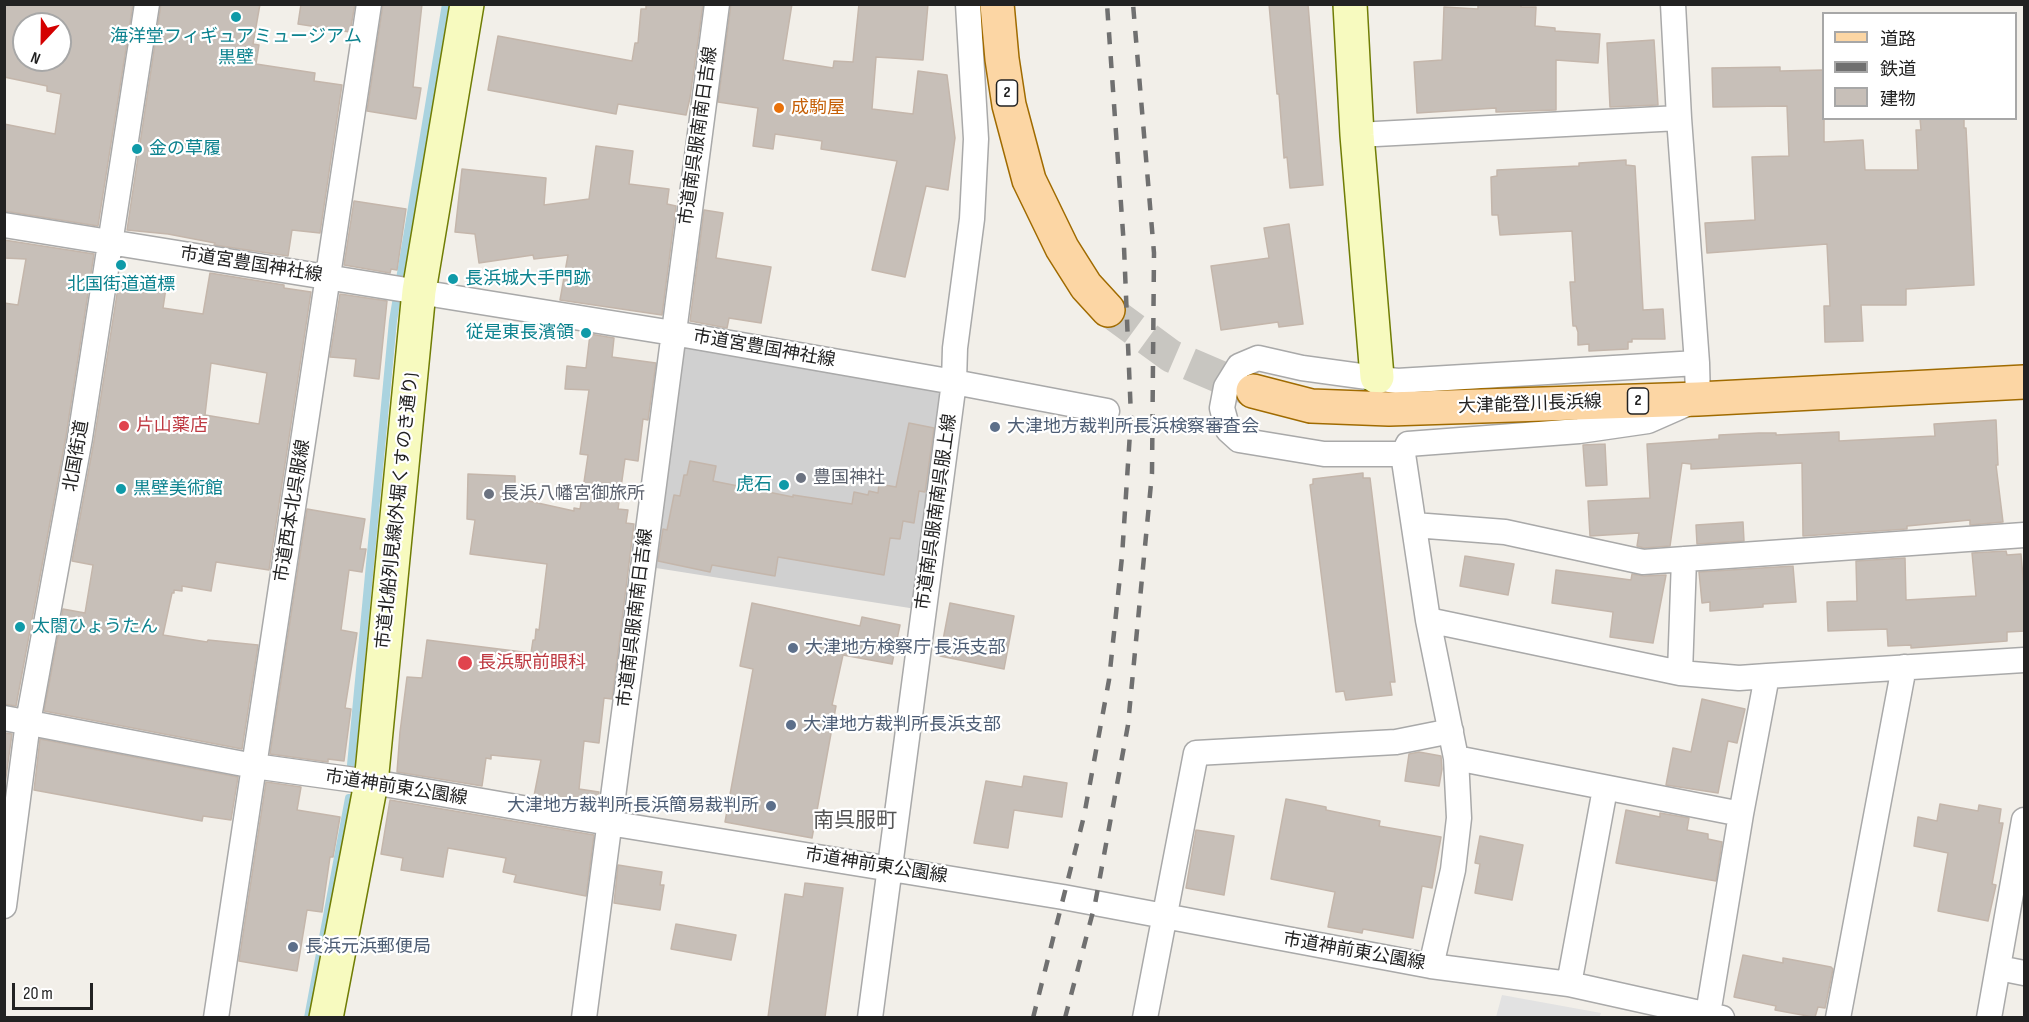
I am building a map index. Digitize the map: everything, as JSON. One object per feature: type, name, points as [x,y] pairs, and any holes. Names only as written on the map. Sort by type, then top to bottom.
[{"type":"main road","name":"2","points":[[997,4],[1002,59],[1010,105],[1029,180],[1062,248],[1086,286],[1107,310]]},
{"type":"main road","name":"大津能登川長浜線","points":[[1253,391],[1311,406],[1389,409],[1698,399],[2025,382]]},
{"type":"street","name":"北国街道","points":[[4,906],[28,722],[80,438],[147,4]]},
{"type":"street","name":"市道西本北呉服線","points":[[216,1017],[369,4]]},
{"type":"street","name":"市道北船列見線(外堀くすのき通り)","points":[[326,1017],[371,783],[405,289],[467,4]]},
{"type":"street","name":"市道南呉服南南日吉線","points":[[584,1017],[717,4]]},
{"type":"street","name":"市道南呉服南南呉服上線","points":[[870,1017],[954,382],[955,348],[972,219],[976,139],[968,4]]},
{"type":"street","points":[[1350,4],[1357,135],[1377,377]]},
{"type":"street","points":[[1431,966],[1453,870],[1459,818],[1456,758],[1428,620],[1403,454],[1408,444],[1579,431],[1648,421],[1698,399],[1673,4]]},
{"type":"street","points":[[1357,135],[1679,118]]},
{"type":"street","name":"市道宮豊国神社線","points":[[4,225],[673,333],[1107,411]]},
{"type":"street","points":[[1403,454],[1324,454],[1239,440],[1228,430],[1222,408],[1227,387],[1239,366],[1258,358],[1302,368],[1397,381],[1697,363]]},
{"type":"street","points":[[1414,525],[1505,532],[1643,562],[2025,535]]},
{"type":"street","points":[[1680,673],[1684,559]]},
{"type":"street","points":[[1428,620],[1680,673],[1739,678],[2025,660]]},
{"type":"street","points":[[1838,1017],[1904,667]]},
{"type":"street","points":[[1715,1016],[1741,814],[1767,676]]},
{"type":"street","name":"市道神前東公園線","points":[[4,718],[254,766],[371,783],[1063,897],[1165,918],[1431,966],[1569,984],[1715,1016]]},
{"type":"street","points":[[1145,1017],[1196,753],[1396,742],[1451,731]]},
{"type":"street","points":[[1456,758],[1741,814]]},
{"type":"street","points":[[1569,984],[1605,789]]},
{"type":"street","points":[[1989,1017],[2025,820]]},
{"type":"street","points":[[1999,968],[2025,973]]},
{"type":"shaded area","name":"豊国神社","points":[[685,346],[947,389],[916,609],[656,568]]},
{"type":"shaded area","points":[[1502,995],[1601,1013],[1599,1018],[1496,1017]]},
{"type":"building","points":[[4,4],[133,4],[98,226],[4,211],[4,124],[55,134],[61,94],[47,91],[47,86],[4,77]]},
{"type":"building","points":[[161,4],[260,4],[253,44],[259,45],[256,64],[315,73],[314,81],[342,85],[320,233],[292,230],[288,256],[214,245],[215,243],[168,234],[127,230]]},
{"type":"building","points":[[301,4],[355,4],[350,32],[298,24]]},
{"type":"building","points":[[383,4],[422,4],[413,87],[421,88],[416,119],[367,111]]},
{"type":"building","points":[[646,4],[703,4],[686,115],[618,104],[616,114],[488,90],[498,36],[632,61],[635,43],[638,43],[641,9],[646,9]]},
{"type":"building","points":[[731,4],[792,4],[783,60],[833,68],[834,61],[853,62],[859,4],[928,4],[923,60],[876,57],[872,109],[913,114],[918,71],[947,75],[955,138],[948,190],[926,186],[905,277],[872,270],[897,161],[821,149],[822,141],[775,134],[773,149],[753,146],[758,108],[718,102]]},
{"type":"building","points":[[1269,4],[1308,4],[1323,185],[1290,188],[1287,157],[1284,158]]},
{"type":"building","points":[[1478,4],[1521,4],[1521,7],[1536,7],[1535,26],[1555,28],[1555,31],[1600,34],[1598,63],[1556,60],[1556,110],[1496,112],[1496,108],[1417,113],[1414,62],[1442,60],[1444,7],[1478,9]]},
{"type":"building","points":[[1654,40],[1658,105],[1610,107],[1607,43]]},
{"type":"building","points":[[1780,67],[1780,71],[1822,70],[1824,142],[1863,140],[1865,170],[1918,170],[1916,130],[1921,130],[1920,120],[1964,120],[1974,285],[1906,289],[1906,305],[1861,305],[1863,341],[1825,342],[1824,306],[1830,306],[1827,244],[1707,253],[1705,223],[1755,220],[1752,157],[1789,156],[1787,106],[1713,107],[1712,68]]},
{"type":"building","points":[[596,146],[633,151],[629,184],[669,189],[667,204],[676,206],[662,315],[560,300],[568,255],[534,259],[533,255],[479,263],[475,234],[455,232],[462,169],[546,178],[544,205],[589,199]]},
{"type":"building","points":[[1626,160],[1626,165],[1635,166],[1643,310],[1663,309],[1665,339],[1632,339],[1632,342],[1628,342],[1628,349],[1589,351],[1589,344],[1578,345],[1578,332],[1576,326],[1573,326],[1570,282],[1575,282],[1572,231],[1500,235],[1498,215],[1492,215],[1491,177],[1497,176],[1497,170],[1579,166],[1579,163]]},
{"type":"building","points":[[354,201],[406,209],[397,270],[391,269],[390,273],[344,265]]},
{"type":"building","points":[[704,210],[723,213],[716,258],[771,267],[761,323],[729,318],[727,328],[690,321]]},
{"type":"building","points":[[1289,224],[1303,324],[1279,327],[1278,322],[1221,330],[1211,266],[1269,258],[1264,228]]},
{"type":"building","points":[[4,240],[94,254],[66,436],[16,706],[4,704],[4,303],[18,305],[26,259],[4,258]]},
{"type":"building","points":[[210,273],[284,285],[284,288],[311,292],[269,570],[216,562],[211,591],[182,586],[182,591],[174,590],[163,635],[207,642],[208,640],[258,645],[242,749],[44,711],[63,609],[85,613],[93,565],[72,561],[94,441],[119,281],[166,288],[163,308],[203,314]],"holes":[[[211,363],[267,373],[259,424],[205,415]]]},
{"type":"building","points":[[340,294],[387,301],[379,379],[354,376],[356,359],[330,357]]},
{"type":"building","points":[[590,334],[614,338],[612,357],[656,363],[648,420],[643,419],[638,461],[625,459],[618,509],[628,510],[626,523],[634,524],[612,699],[604,698],[599,743],[584,741],[579,789],[599,792],[597,807],[534,796],[541,760],[491,755],[491,759],[486,758],[482,786],[397,772],[407,677],[422,678],[427,640],[531,653],[536,629],[539,630],[547,564],[470,554],[475,520],[467,519],[468,474],[515,476],[515,498],[574,511],[574,508],[580,509],[588,455],[580,454],[589,390],[565,389],[567,366],[586,368]]},
{"type":"building","points":[[1996,420],[1998,465],[1996,465],[2003,522],[1970,525],[1970,520],[1907,526],[1907,529],[1803,536],[1802,463],[1691,469],[1691,464],[1682,463],[1670,546],[1644,548],[1637,546],[1639,533],[1590,536],[1588,501],[1650,498],[1647,444],[1719,439],[1719,435],[1759,433],[1776,433],[1776,435],[1839,432],[1839,441],[1935,436],[1934,424]]},
{"type":"building","points":[[909,423],[934,428],[925,492],[919,491],[914,523],[903,521],[900,539],[890,538],[884,575],[778,557],[775,576],[712,565],[710,572],[658,561],[663,529],[667,530],[674,495],[680,496],[684,475],[687,475],[690,461],[716,466],[713,481],[793,497],[793,495],[852,504],[854,492],[868,495],[869,491],[878,493],[879,484],[896,487]]},
{"type":"building","points":[[1605,444],[1607,485],[1586,486],[1583,445]]},
{"type":"building","points":[[1363,473],[1363,478],[1370,478],[1395,682],[1390,682],[1392,695],[1346,700],[1344,691],[1336,692],[1310,485],[1313,484],[1313,479]]},
{"type":"building","points":[[307,509],[365,519],[360,549],[366,549],[362,572],[349,570],[341,630],[357,633],[345,708],[351,709],[344,761],[328,759],[328,762],[270,754]]},
{"type":"building","points":[[1743,522],[1744,541],[1697,544],[1696,525]]},
{"type":"building","points":[[2006,551],[2007,555],[2021,554],[2025,600],[2025,631],[2007,632],[2007,641],[1911,648],[1911,645],[1888,646],[1887,629],[1828,631],[1827,602],[1857,601],[1856,561],[1905,558],[1906,600],[1976,596],[1972,553]]},
{"type":"building","points":[[1465,556],[1514,564],[1508,595],[1460,586]]},
{"type":"building","points":[[1793,566],[1796,602],[1710,611],[1710,602],[1702,603],[1699,572]]},
{"type":"building","points":[[1556,570],[1631,580],[1632,574],[1666,575],[1653,643],[1610,637],[1613,612],[1552,603]]},
{"type":"building","points":[[752,603],[860,626],[862,617],[900,625],[892,664],[843,655],[832,705],[836,706],[812,838],[725,822],[753,669],[740,666]]},
{"type":"building","points":[[950,603],[1014,616],[1004,669],[940,656]]},
{"type":"building","points":[[1702,699],[1745,709],[1737,743],[1728,741],[1718,793],[1666,785],[1673,748],[1691,752]]},
{"type":"building","points":[[4,733],[12,734],[5,784],[4,784]]},
{"type":"building","points":[[40,739],[238,777],[231,820],[203,816],[202,821],[34,790]]},
{"type":"building","points":[[1419,752],[1441,756],[1442,769],[1439,786],[1405,781],[1409,754]]},
{"type":"building","points":[[1024,776],[1067,783],[1062,817],[1014,810],[1008,848],[974,843],[986,781],[1022,787]]},
{"type":"building","points":[[266,782],[301,787],[297,810],[340,817],[333,857],[330,857],[322,912],[307,910],[297,971],[239,961]]},
{"type":"building","points":[[1286,799],[1380,821],[1379,826],[1441,837],[1432,888],[1422,886],[1413,938],[1363,929],[1362,933],[1328,927],[1335,892],[1271,879]]},
{"type":"building","points":[[390,800],[594,835],[586,896],[514,882],[516,875],[503,872],[506,858],[448,848],[443,877],[401,870],[403,858],[381,854]]},
{"type":"building","points":[[1940,804],[1978,811],[1979,805],[2001,809],[1999,823],[2003,823],[1992,884],[1996,885],[1988,921],[1938,911],[1948,853],[1914,846],[1918,817],[1937,821]]},
{"type":"building","points":[[1626,810],[1660,817],[1660,813],[1689,818],[1687,830],[1708,834],[1708,839],[1722,842],[1716,881],[1616,863]]},
{"type":"building","points":[[1196,830],[1234,836],[1224,895],[1186,888]]},
{"type":"building","points":[[1480,836],[1523,845],[1512,900],[1475,893],[1480,864],[1475,863]]},
{"type":"building","points":[[618,865],[662,872],[660,885],[664,885],[660,910],[614,903]]},
{"type":"building","points":[[805,883],[843,888],[825,1017],[768,1017],[785,894],[803,897]]},
{"type":"building","points":[[676,924],[736,935],[731,960],[671,949]]},
{"type":"building","points":[[1743,955],[1783,963],[1783,958],[1831,967],[1833,969],[1825,1008],[1818,1007],[1813,1017],[1775,1010],[1776,1006],[1734,997]]},
{"type":"waterway","points":[[351,765],[393,321],[446,4]]},
{"type":"waterway","points":[[308,1018],[349,798]]},
{"type":"tunnel","points":[[1108,310],[1171,356],[1253,391]]},
{"type":"railway","points":[[1033,1018],[1084,816],[1109,680],[1122,557],[1131,417],[1124,247],[1107,4]]},
{"type":"railway","points":[[1065,1018],[1095,904],[1128,725],[1152,473],[1154,253],[1133,4]]},
{"type":"place","name":"海洋堂フィギュアミュージアム 黒壁","points":[[236,17]]},
{"type":"place","name":"成駒屋","points":[[779,108]]},
{"type":"place","name":"金の草履","points":[[137,149]]},
{"type":"place","name":"北国街道道標","points":[[121,265]]},
{"type":"place","name":"長浜城大手門跡","points":[[453,279]]},
{"type":"place","name":"従是東長濱領","points":[[586,333]]},
{"type":"place","name":"片山薬店","points":[[124,426]]},
{"type":"place","name":"大津地方裁判所長浜検察審査会","points":[[995,427]]},
{"type":"place","name":"豊国神社","points":[[801,478]]},
{"type":"place","name":"虎石","points":[[784,485]]},
{"type":"place","name":"黒壁美術館","points":[[121,489]]},
{"type":"place","name":"長浜八幡宮御旅所","points":[[489,494]]},
{"type":"place","name":"太閤ひょうたん","points":[[20,627]]},
{"type":"place","name":"大津地方検察庁 長浜支部","points":[[793,648]]},
{"type":"place","name":"長浜駅前眼科","points":[[465,663]]},
{"type":"place","name":"大津地方裁判所長浜支部","points":[[791,725]]},
{"type":"place","name":"大津地方裁判所長浜簡易裁判所","points":[[771,806]]},
{"type":"place","name":"長浜元浜郵便局","points":[[293,947]]},
{"type":"district","name":"南呉服町","points":[[855,822]]}]
